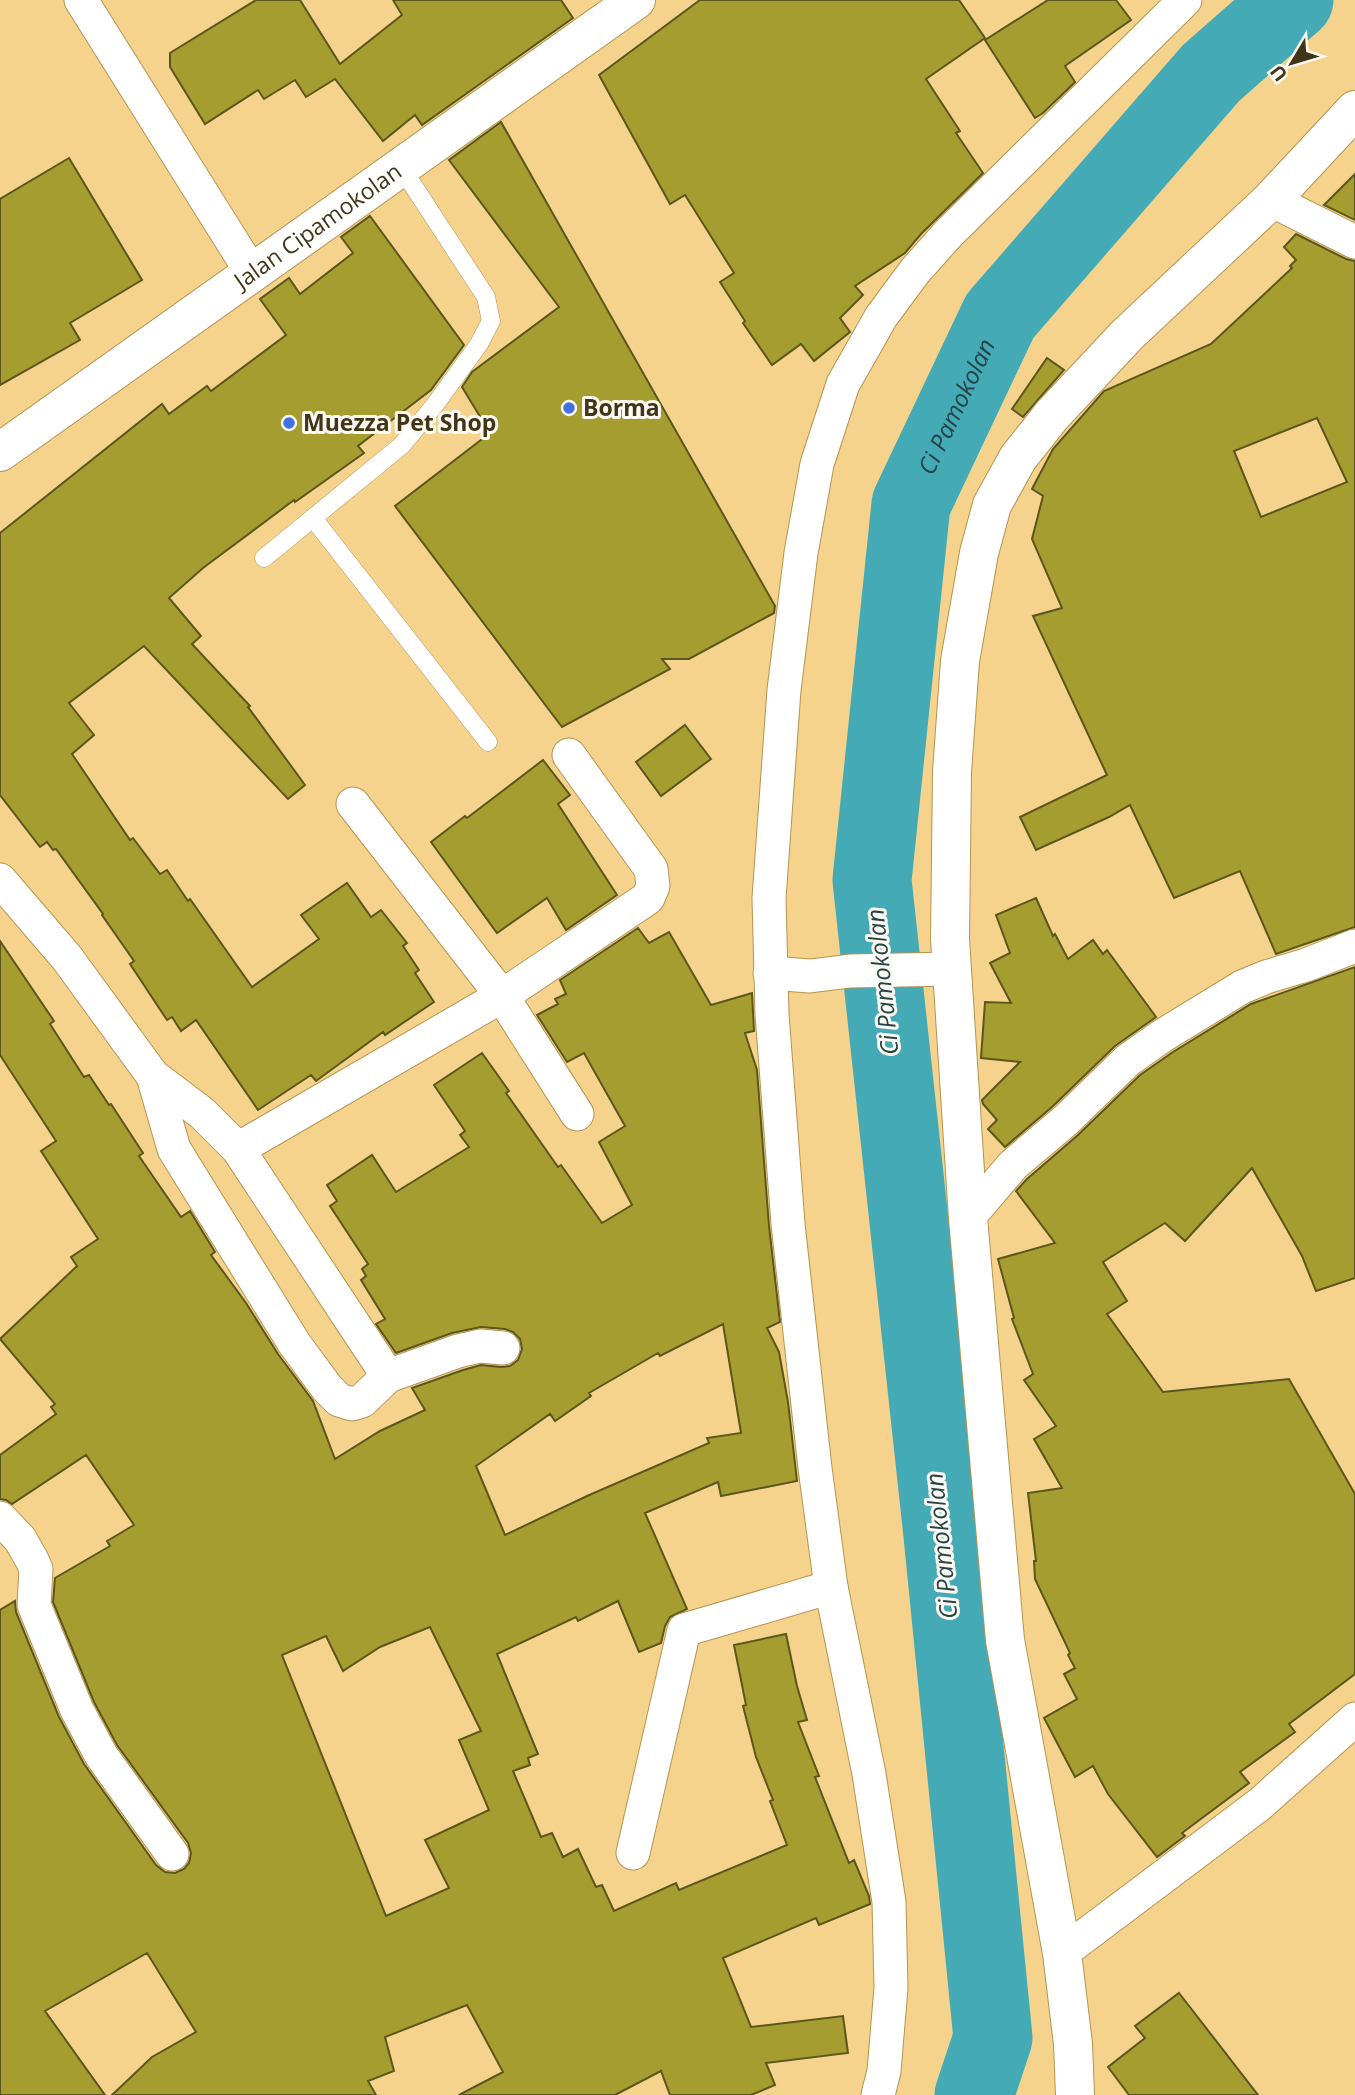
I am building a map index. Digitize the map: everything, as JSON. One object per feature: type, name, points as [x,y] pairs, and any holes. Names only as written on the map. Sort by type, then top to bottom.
[{"type":"street","points":[[81,0],[252,273]]},
{"type":"street","name":"Jalan Cipamokolan","points":[[0,452],[636,0]]},
{"type":"street","points":[[878,2095],[884,2071],[891,1988],[889,1902],[869,1774],[831,1587],[815,1468],[789,1224],[772,1014],[769,898],[784,690],[802,553],[817,464],[843,384],[881,317],[915,271],[948,234],[1185,0]]},
{"type":"street","points":[[1075,2095],[1073,2044],[1062,1953],[1005,1640],[968,1217],[934,969],[950,939],[951,772],[960,662],[979,553],[992,505],[1018,458],[1052,415],[1127,335],[1271,200],[1355,110]]},
{"type":"street","points":[[1271,200],[1355,242]]},
{"type":"street","points":[[238,1149],[502,996],[648,898],[653,886],[651,869],[569,755]]},
{"type":"street","points":[[353,804],[502,996],[578,1114]]},
{"type":"street","points":[[0,880],[67,958],[153,1076],[202,1113],[238,1149],[388,1376]]},
{"type":"street","points":[[968,1217],[1013,1165],[1065,1121],[1128,1060],[1242,987],[1355,946]]},
{"type":"street","points":[[770,973],[810,976],[850,971],[934,969]]},
{"type":"street","points":[[153,1076],[174,1149],[294,1343],[339,1400],[352,1404],[362,1401],[388,1376],[480,1346],[503,1348]]},
{"type":"street","points":[[0,1518],[20,1539],[33,1560],[36,1576],[34,1605],[78,1710],[101,1755],[172,1854]]},
{"type":"street","points":[[633,1853],[684,1630],[831,1587]]},
{"type":"street","points":[[1062,1953],[1260,1804],[1355,1719]]},
{"type":"lane","points":[[264,558],[402,444],[434,406],[479,344],[491,321],[486,297],[401,167]]},
{"type":"lane","points":[[313,518],[488,742]]},
{"type":"building","points":[[256,0],[300,0],[340,64],[402,15],[393,0],[561,0],[573,18],[422,125],[415,115],[383,141],[335,79],[306,97],[295,80],[264,99],[258,90],[205,124],[170,67],[170,53]]},
{"type":"building","points":[[700,0],[959,0],[985,38],[926,79],[960,131],[956,133],[983,173],[905,253],[855,286],[863,295],[840,318],[850,332],[814,361],[801,344],[772,365],[743,323],[745,321],[720,282],[734,273],[685,195],[670,204],[599,75]]},
{"type":"building","points":[[1048,0],[1116,0],[1131,20],[1065,66],[1075,82],[1035,118],[985,40]]},
{"type":"building","name":"Borma","points":[[501,122],[775,606],[774,613],[689,659],[662,659],[670,669],[562,727],[395,506],[490,433],[462,387],[472,372],[559,307],[449,160]]},
{"type":"building","points":[[69,158],[142,280],[70,323],[80,340],[0,385],[0,199]]},
{"type":"building","points":[[1355,174],[1355,220],[1324,205]]},
{"type":"building","points":[[370,216],[464,345],[431,390],[358,446],[364,453],[295,502],[294,500],[203,568],[169,598],[201,636],[192,644],[250,706],[248,707],[305,785],[288,799],[144,646],[69,703],[94,735],[72,754],[130,840],[133,838],[160,874],[167,870],[252,987],[319,939],[301,915],[347,883],[371,917],[381,910],[407,943],[403,946],[419,970],[415,973],[434,1002],[385,1035],[383,1032],[316,1081],[311,1075],[258,1110],[196,1020],[181,1031],[172,1017],[167,1020],[130,964],[134,961],[56,849],[53,850],[47,842],[40,847],[0,795],[0,533],[162,404],[169,414],[207,386],[211,391],[286,335],[260,299],[289,278],[300,294],[353,253],[341,237]]},
{"type":"building","points":[[1296,234],[1355,261],[1355,927],[1276,954],[1240,871],[1174,898],[1130,805],[1036,850],[1020,817],[1107,775],[1033,616],[1062,608],[1032,539],[1043,496],[1032,489],[1053,449],[1104,391],[1211,344],[1292,268],[1290,266],[1296,260],[1284,247]],"holes":[[[1317,418],[1347,482],[1261,517],[1234,451]]]},
{"type":"building","points":[[1047,358],[1064,370],[1023,417],[1012,409]]},
{"type":"building","points":[[685,725],[711,759],[661,796],[636,762]]},
{"type":"building","points":[[543,760],[570,795],[558,804],[617,895],[566,930],[547,898],[497,933],[431,842]]},
{"type":"building","points":[[1036,898],[1053,936],[1055,934],[1068,959],[1093,940],[1103,954],[1107,950],[1156,1017],[1115,1046],[1052,1107],[1005,1147],[988,1129],[997,1120],[982,1100],[1020,1062],[981,1058],[985,1002],[1011,1003],[990,963],[1010,953],[996,915]]},
{"type":"building","points":[[638,928],[649,943],[669,932],[711,1005],[752,993],[754,1031],[745,1033],[757,1070],[769,1226],[780,1322],[767,1328],[779,1352],[797,1481],[721,1496],[718,1482],[645,1513],[687,1609],[670,1617],[661,1643],[639,1652],[618,1601],[578,1621],[576,1617],[497,1654],[538,1754],[528,1758],[530,1765],[513,1771],[541,1837],[552,1833],[563,1857],[578,1849],[596,1887],[602,1885],[614,1911],[676,1883],[679,1890],[787,1845],[756,1757],[743,1706],[746,1705],[734,1645],[786,1634],[807,1720],[798,1722],[819,1776],[815,1777],[849,1863],[854,1860],[870,1904],[819,1925],[816,1918],[723,1958],[751,2027],[843,2016],[848,2053],[766,2063],[775,2085],[751,2095],[670,2095],[661,2071],[615,2095],[459,2095],[503,2072],[467,2005],[385,2037],[394,2071],[368,2081],[376,2095],[112,2095],[152,2057],[196,2032],[147,1953],[45,2011],[105,2095],[0,2095],[0,1610],[15,1601],[16,1612],[59,1717],[84,1764],[156,1865],[165,1872],[175,1873],[189,1863],[191,1853],[188,1843],[117,1745],[94,1702],[53,1602],[55,1578],[110,1546],[107,1541],[134,1525],[86,1455],[12,1504],[0,1499],[0,1455],[56,1414],[51,1407],[55,1404],[0,1339],[77,1266],[71,1257],[98,1239],[41,1151],[56,1141],[0,1055],[0,941],[54,1021],[50,1024],[84,1077],[89,1075],[109,1105],[111,1104],[143,1153],[139,1156],[181,1217],[190,1211],[215,1252],[211,1255],[313,1401],[335,1459],[380,1431],[425,1410],[412,1388],[481,1365],[510,1366],[518,1360],[522,1349],[520,1339],[513,1332],[481,1327],[452,1333],[396,1353],[376,1324],[385,1319],[361,1280],[366,1276],[362,1269],[368,1264],[330,1206],[337,1201],[327,1185],[372,1155],[396,1192],[469,1147],[460,1135],[465,1131],[434,1085],[482,1053],[509,1091],[506,1093],[558,1167],[561,1165],[602,1223],[632,1205],[599,1142],[625,1126],[584,1053],[567,1062],[537,1015],[558,1004],[555,999],[566,994],[560,980]],"holes":[[[723,1324],[741,1433],[707,1438],[709,1443],[505,1535],[476,1466],[550,1414],[555,1421],[591,1396],[589,1393],[658,1353],[660,1356]],[[430,1627],[481,1731],[459,1740],[489,1810],[425,1840],[449,1888],[386,1916],[282,1655],[326,1636],[343,1671],[380,1647]]]},
{"type":"building","points":[[1355,967],[1355,1278],[1316,1291],[1302,1256],[1252,1168],[1185,1241],[1165,1223],[1103,1262],[1127,1301],[1107,1314],[1163,1392],[1289,1379],[1355,1494],[1355,1674],[1289,1724],[1295,1732],[1240,1772],[1249,1783],[1182,1833],[1185,1836],[1157,1857],[1108,1794],[1093,1766],[1075,1777],[1044,1718],[1077,1699],[1064,1674],[1075,1668],[1068,1655],[1070,1653],[1035,1579],[1036,1561],[1028,1493],[1062,1488],[1034,1439],[1056,1426],[1024,1380],[1033,1374],[1012,1319],[1014,1318],[998,1259],[1055,1243],[1016,1191],[1140,1075],[1251,1004]]},
{"type":"building","points":[[1179,1993],[1258,2095],[1129,2095],[1108,2067],[1145,2038],[1135,2026]]},
{"type":"waterway","name":"Ci Pamokolan","points":[[974,2095],[993,2038],[943,1535],[872,880],[911,504],[1000,316],[1211,73],[1294,0]]},
{"type":"place","name":"Borma","points":[[569,408]]},
{"type":"place","name":"Muezza Pet Shop","points":[[289,423]]}]
